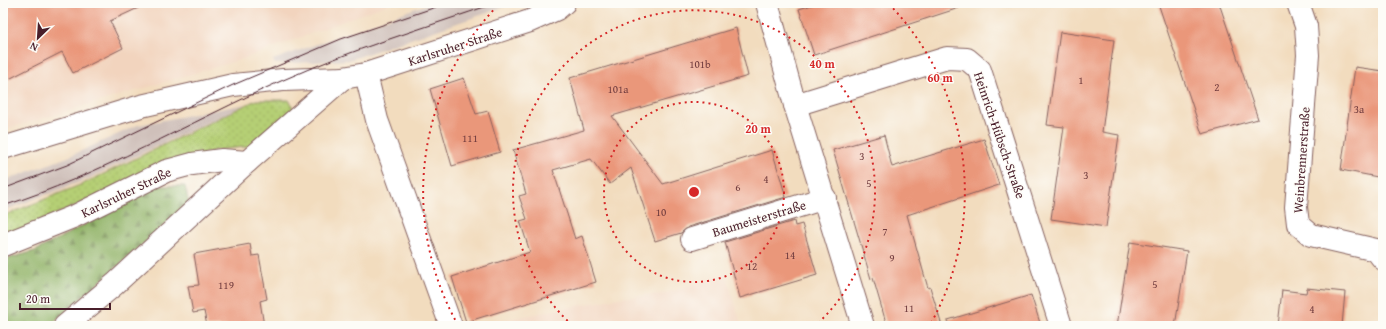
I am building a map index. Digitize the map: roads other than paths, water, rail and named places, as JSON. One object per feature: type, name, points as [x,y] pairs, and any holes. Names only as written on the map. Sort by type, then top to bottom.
[{"type":"street","name":"Karlsruher Straße","points":[[3,148],[141,106],[233,85],[282,80],[343,78],[366,74],[530,22],[557,9],[564,3]]},
{"type":"street","points":[[767,3],[796,105],[863,326]]},
{"type":"street","name":"Weinbrennerstraße","points":[[1298,3],[1306,26],[1308,55],[1296,207],[1298,224],[1310,235],[1376,250],[1383,259]]},
{"type":"street","name":"Heinrich-Hübsch-Straße","points":[[796,105],[948,58],[967,59],[980,70],[1061,326]]},
{"type":"street","points":[[366,74],[377,120],[451,326]]},
{"type":"street","points":[[65,326],[115,284],[247,162],[343,78]]},
{"type":"street","name":"Karlsruher Straße","points":[[3,245],[76,216],[166,171],[192,164],[222,160],[247,162]]},
{"type":"street","name":"Baumeisterstraße","points":[[692,239],[825,198]]},
{"type":"tram line","points":[[3,189],[67,165],[233,85],[341,39],[448,3]]},
{"type":"tram line","points":[[3,206],[109,164],[246,97],[307,70],[360,49],[496,3]]}]
